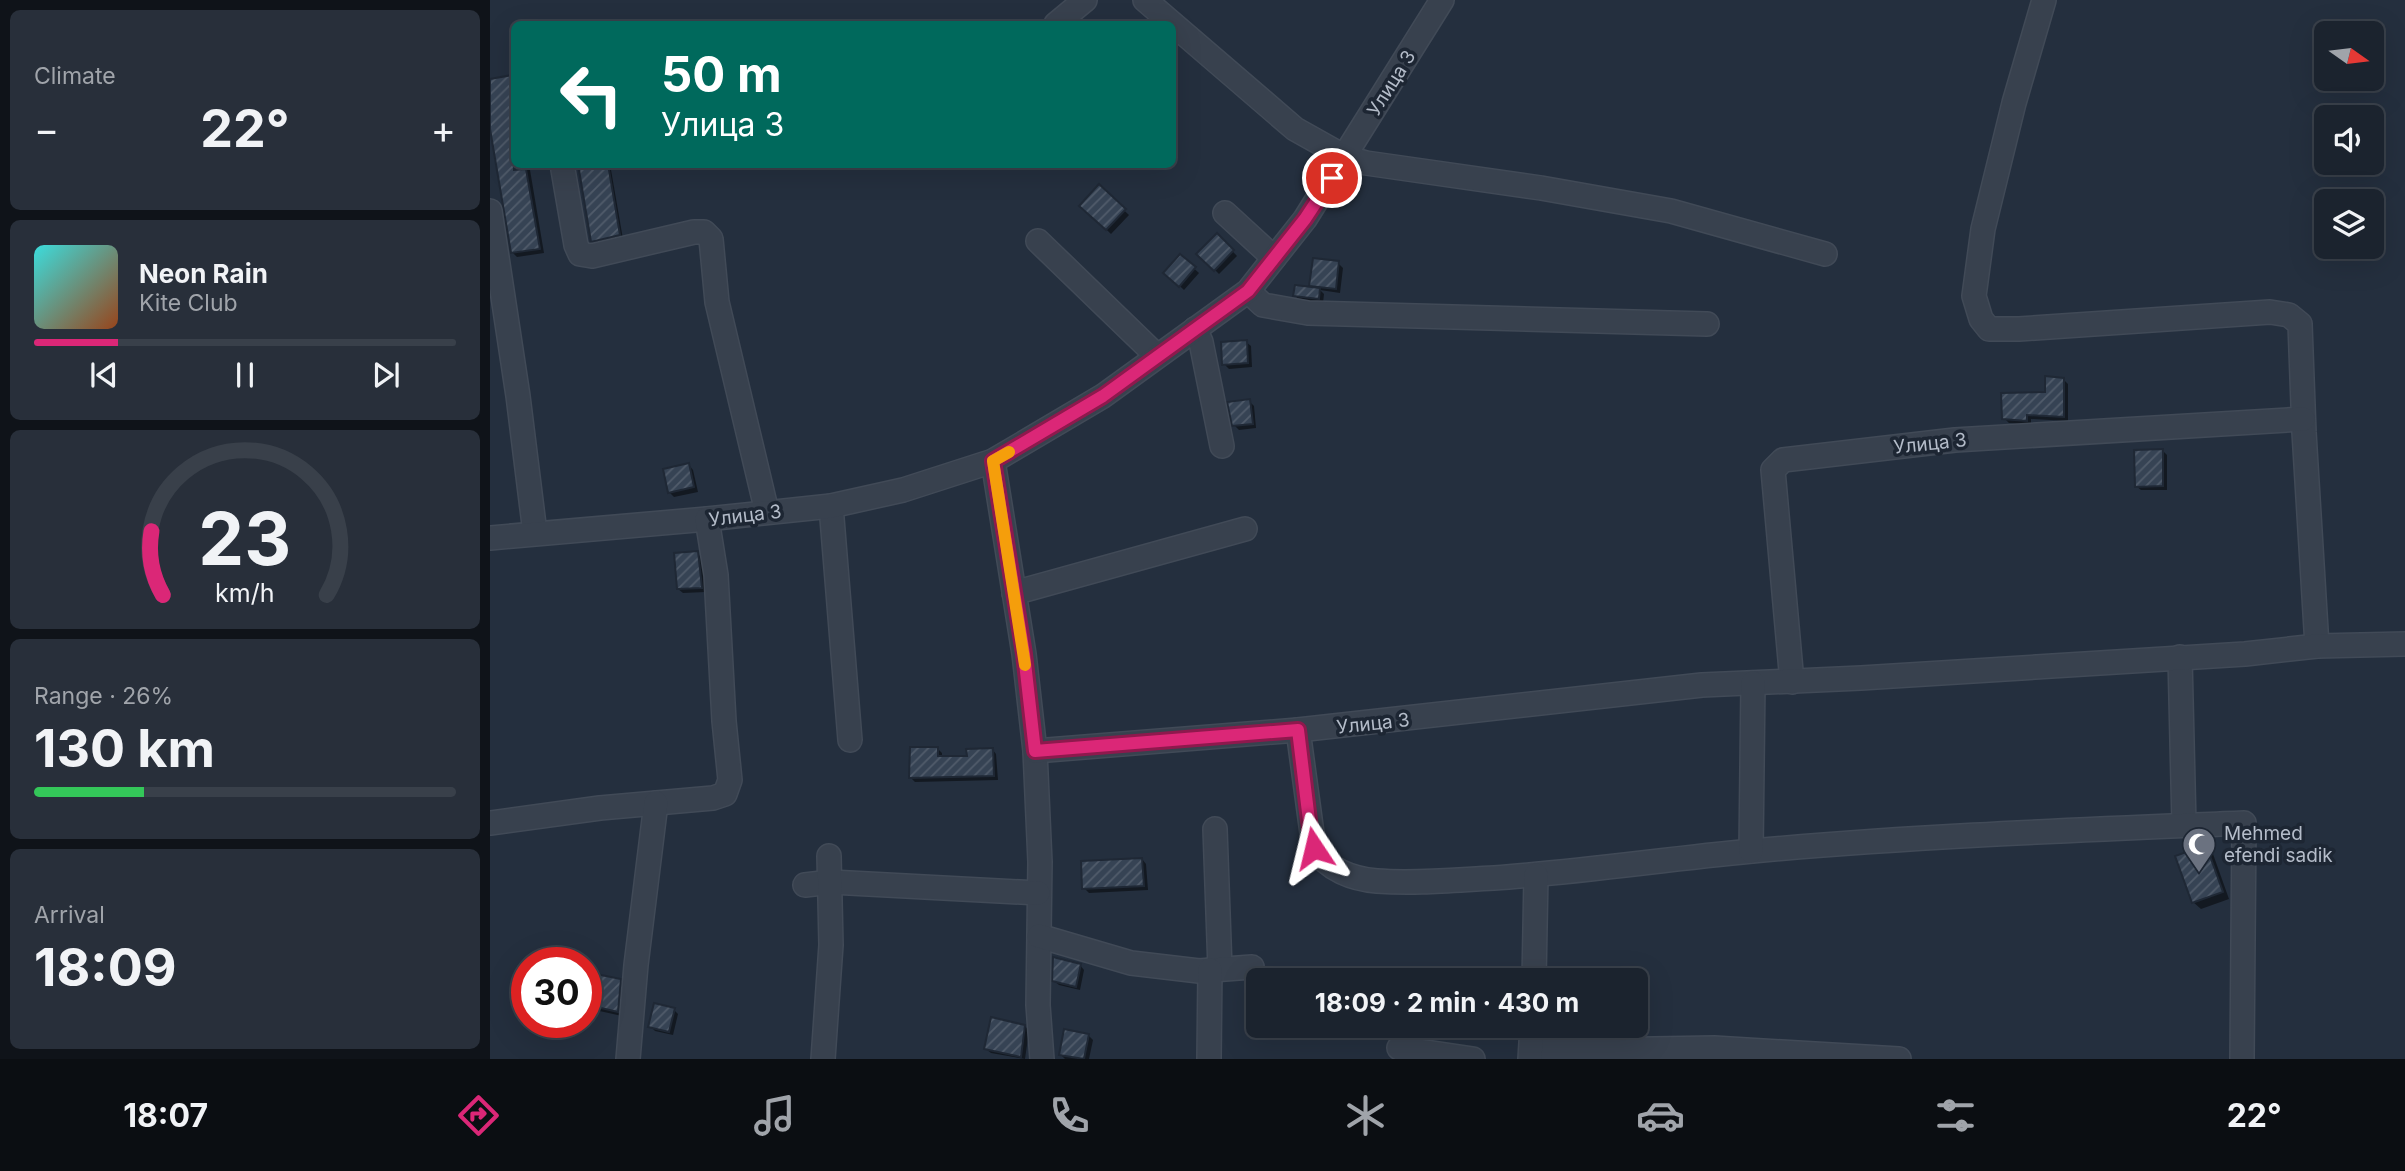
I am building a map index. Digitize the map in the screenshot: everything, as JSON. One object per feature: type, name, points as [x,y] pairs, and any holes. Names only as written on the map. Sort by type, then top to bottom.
[{"type":"street","points":[[1060,21],[1085,0]]},
{"type":"street","points":[[1145,0],[1169,21]]},
{"type":"street","name":"Улица 3","points":[[490,538],[831,506],[903,490],[993,461],[1103,396],[1248,291],[1305,219],[1443,0]]},
{"type":"street","points":[[2044,0],[2014,103],[1983,229],[1974,296],[1981,319],[1989,329],[2270,312],[2288,315],[2300,324],[2317,646]]},
{"type":"street","points":[[1176,27],[1295,129],[1345,158],[1671,211],[1825,254]]},
{"type":"street","points":[[563,168],[576,245],[580,254],[592,256],[694,232],[704,232],[710,239],[717,302],[767,512]]},
{"type":"street","points":[[490,211],[518,396],[534,533]]},
{"type":"street","points":[[1225,213],[1274,258]]},
{"type":"street","points":[[1038,241],[1157,356]]},
{"type":"street","points":[[1248,291],[1263,304],[1308,313],[1707,324]]},
{"type":"street","points":[[1195,329],[1201,342],[1222,446]]},
{"type":"street","name":"Улица 3","points":[[1792,682],[1773,470],[1783,460],[1955,440],[2303,419]]},
{"type":"street","points":[[993,461],[1035,751],[1040,862],[1038,1005],[1042,1059]]},
{"type":"street","points":[[831,506],[850,740]]},
{"type":"street","points":[[490,823],[600,808],[713,798],[725,794],[729,789],[716,575],[707,519]]},
{"type":"street","points":[[1014,593],[1245,529]]},
{"type":"street","name":"Улица 3","points":[[1035,751],[1298,730],[1702,685],[1792,682],[2317,646],[2405,644]]},
{"type":"street","points":[[2180,657],[2184,825]]},
{"type":"street","points":[[1751,852],[1754,683]]},
{"type":"street","points":[[1298,730],[1311,837],[1321,859],[1360,879],[1399,882],[1536,875],[1751,852],[2041,831],[2244,823],[2242,1059]]},
{"type":"street","points":[[628,1059],[636,965],[656,803]]},
{"type":"street","points":[[1209,1059],[1215,970],[1215,829]]},
{"type":"street","points":[[822,1059],[831,945],[830,856]]},
{"type":"street","points":[[1534,968],[1536,875]]},
{"type":"street","points":[[805,885],[831,882],[1038,893]]},
{"type":"street","points":[[1039,936],[1131,963],[1199,971],[1252,967]]},
{"type":"street","points":[[1399,1048],[1473,1059]]},
{"type":"street","points":[[1531,1055],[1714,1048],[1899,1059]]},
{"type":"building","points":[[511,75],[511,168],[526,169],[540,249],[511,253],[490,129],[490,79]]},
{"type":"building","points":[[579,168],[609,168],[620,235],[591,242]]},
{"type":"building","points":[[1099,184],[1126,209],[1106,230],[1079,206]]},
{"type":"building","points":[[1217,233],[1234,250],[1214,271],[1196,254]]},
{"type":"building","points":[[1180,254],[1196,267],[1179,287],[1163,273]]},
{"type":"building","points":[[1313,258],[1339,261],[1336,289],[1309,286]]},
{"type":"building","points":[[1295,285],[1320,288],[1319,299],[1293,296]]},
{"type":"building","points":[[1247,340],[1248,363],[1222,365],[1221,342]]},
{"type":"building","points":[[2045,376],[2064,378],[2064,417],[2027,415],[2027,421],[2002,419],[2001,393],[2045,392]]},
{"type":"building","points":[[1250,399],[1253,424],[1232,426],[1227,402]]},
{"type":"building","points":[[2163,449],[2163,486],[2135,487],[2134,450]]},
{"type":"building","points":[[689,463],[694,487],[668,493],[663,469]]},
{"type":"building","points":[[698,551],[702,588],[677,589],[674,553]]},
{"type":"building","points":[[910,747],[938,747],[938,756],[967,756],[966,749],[993,748],[994,776],[909,778]]},
{"type":"building","name":"Mehmed efendi sadik","points":[[2206,845],[2223,892],[2192,903],[2175,856]]},
{"type":"building","points":[[1142,858],[1144,886],[1082,889],[1081,861]]},
{"type":"building","points":[[1053,957],[1081,964],[1076,987],[1052,981]]},
{"type":"building","points":[[602,975],[621,979],[618,1012],[602,1008]]},
{"type":"building","points":[[654,1003],[675,1008],[669,1032],[648,1027]]},
{"type":"building","points":[[991,1017],[1025,1025],[1021,1057],[984,1049]]},
{"type":"building","points":[[1064,1029],[1089,1034],[1084,1059],[1059,1055]]},
{"type":"slow traffic","points":[[1009,452],[993,461],[1025,665]]},
{"type":"place","name":"Mehmed efendi sadik","points":[[2199,874]]},
{"type":"route","points":[[1314,848],[1298,730],[1035,751],[1024,654],[993,461],[1103,396],[1248,291],[1305,219],[1332,178]]}]
